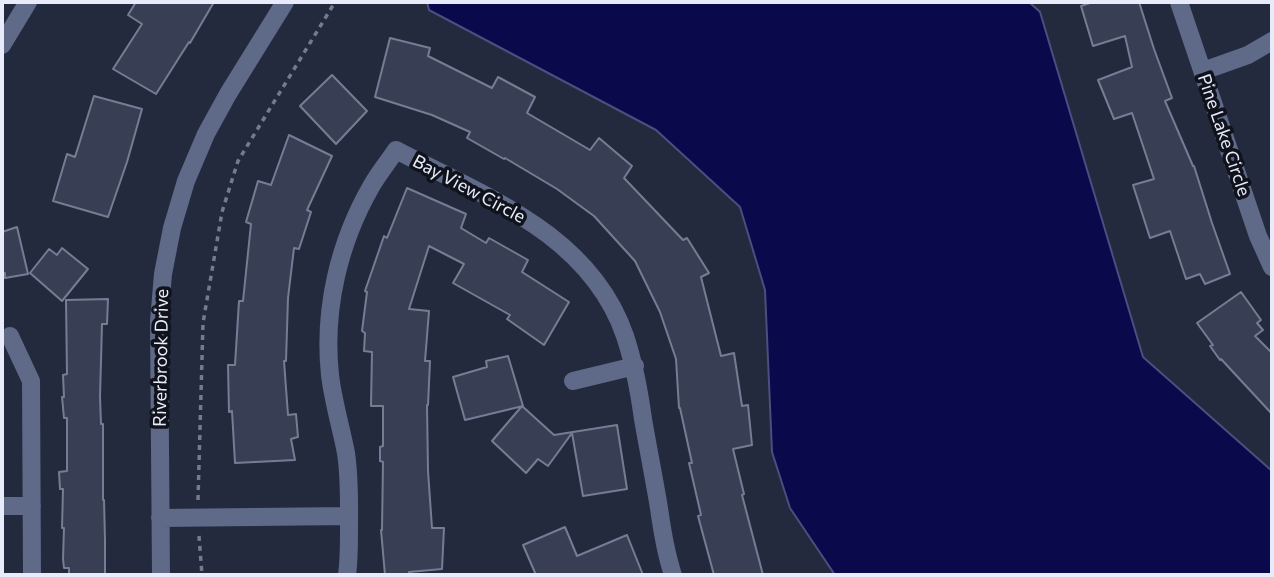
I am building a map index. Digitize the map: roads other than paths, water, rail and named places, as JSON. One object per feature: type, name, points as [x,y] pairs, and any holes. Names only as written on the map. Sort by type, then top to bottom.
[{"type":"street","points":[[2,45],[28,2]]},
{"type":"street","name":"Riverbrook Drive","points":[[160,575],[159,321],[163,274],[172,228],[186,181],[206,134],[285,2]]},
{"type":"street","name":"Pine Lake Circle","points":[[1179,2],[1258,236],[1272,267]]},
{"type":"street","points":[[1203,71],[1248,55],[1272,41]]},
{"type":"street","name":"Bay View Circle","points":[[347,575],[349,516],[346,454],[330,372],[332,292],[354,219],[396,150],[538,225],[563,245],[607,299],[624,333],[635,366],[663,536],[673,575]]},
{"type":"street","points":[[10,336],[31,382],[32,575]]},
{"type":"street","points":[[573,381],[635,366]]},
{"type":"street","points":[[2,506],[32,506]]},
{"type":"street","points":[[160,518],[349,516]]}]
